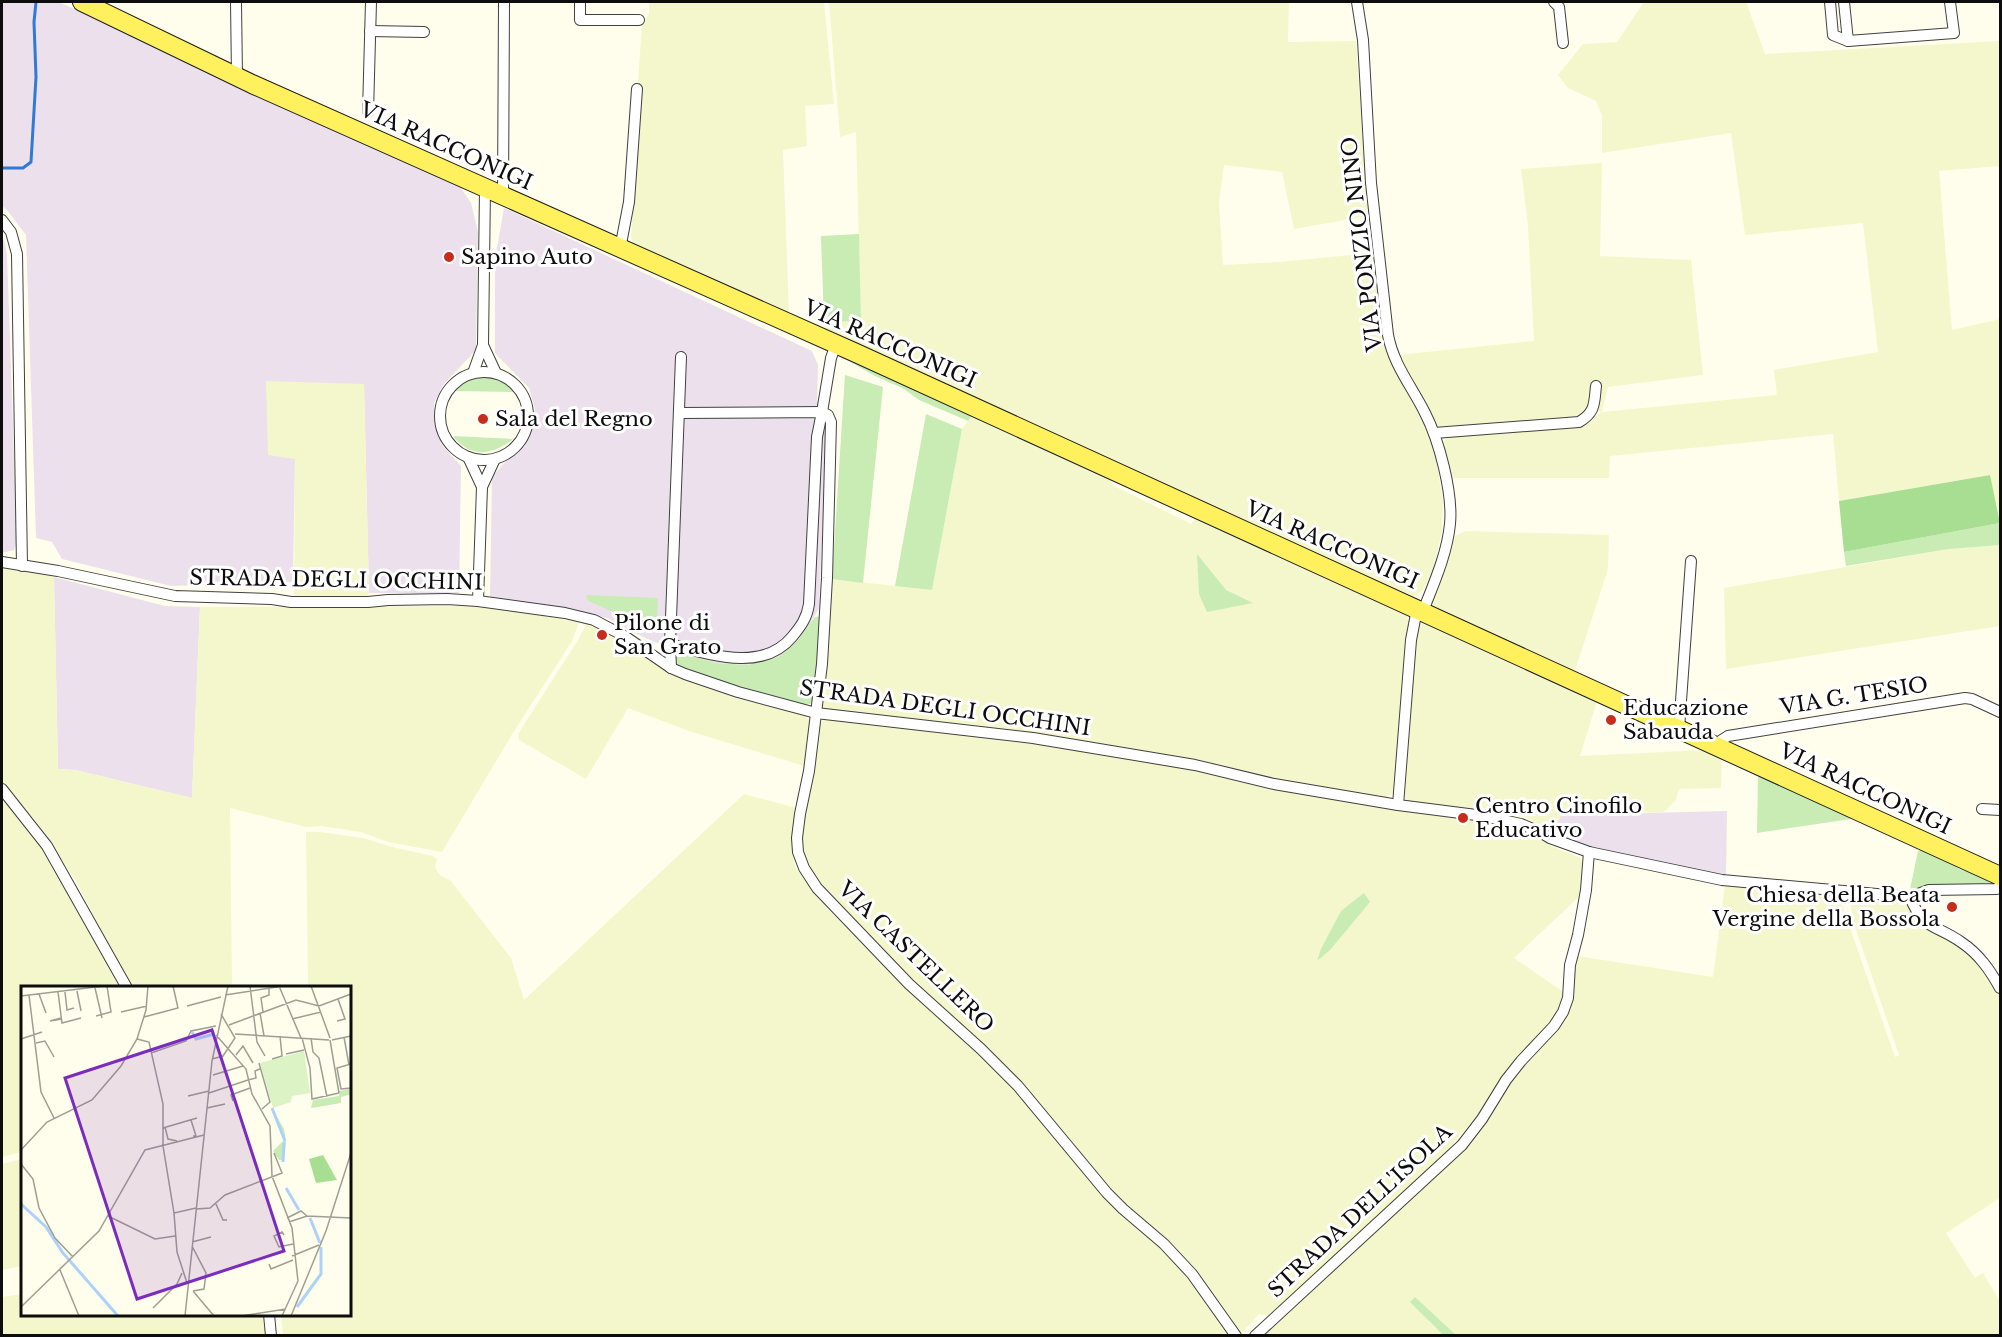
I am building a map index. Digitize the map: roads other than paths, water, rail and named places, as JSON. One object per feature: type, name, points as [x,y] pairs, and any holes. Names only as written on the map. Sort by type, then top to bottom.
[{"type":"main road","name":"VIA RACCONIGI","points":[[82,2],[237,77],[836,344],[2001,876]]},
{"type":"street","points":[[236,2],[237,77]]},
{"type":"street","points":[[368,112],[371,2]]},
{"type":"street","points":[[503,196],[504,2]]},
{"type":"street","points":[[580,2],[580,20],[639,20]]},
{"type":"street","name":"VIA PONZIO NINO","points":[[1357,2],[1363,40],[1371,183],[1389,341],[1394,357],[1418,398],[1434,433],[1448,492],[1450,523],[1444,552],[1420,610],[1411,640],[1398,805]]},
{"type":"street","points":[[1554,2],[1559,7],[1563,43]]},
{"type":"street","points":[[1830,2],[1833,35],[1848,41],[1954,33],[1950,2]]},
{"type":"street","points":[[1844,2],[1848,41]]},
{"type":"street","points":[[370,31],[424,32]]},
{"type":"street","points":[[620,249],[630,202],[637,89]]},
{"type":"street","points":[[473,373],[483,345],[485,188]]},
{"type":"street","points":[[2,220],[11,232],[16,254],[22,566]]},
{"type":"street","name":"VIA CASTELLERO","points":[[836,344],[831,358],[822,412],[828,415],[831,422],[827,578],[822,664],[797,838],[798,852],[804,868],[817,888],[909,984],[1018,1086],[1107,1193],[1164,1244],[1191,1274],[1236,1335]]},
{"type":"street","points":[[483,345],[496,373]]},
{"type":"street","points":[[671,668],[681,357]]},
{"type":"street","points":[[473,373],[496,373],[509,380],[526,402],[528,416],[526,430],[519,443],[508,453],[486,460],[468,457],[448,442],[442,431],[441,407],[452,385],[461,378],[473,373]]},
{"type":"street","points":[[1434,433],[1579,422],[1589,416],[1593,409],[1596,386]]},
{"type":"street","points":[[670,644],[717,656],[752,658],[775,652],[787,643],[800,627],[807,616],[809,604],[817,438],[822,412],[679,413]]},
{"type":"street","points":[[468,457],[482,487]]},
{"type":"street","points":[[478,601],[482,487],[495,459]]},
{"type":"street","points":[[1679,729],[1691,561]]},
{"type":"street","name":"STRADA DEGLI OCCHINI","points":[[2,562],[58,571],[175,596],[273,599],[291,603],[447,599],[565,613],[594,620],[626,637],[671,668],[738,692],[816,713],[1033,738],[1195,765],[1274,784],[1398,805],[1484,816],[1521,824],[1550,838],[1589,852],[1722,880],[1910,897],[1929,890],[1997,889],[2001,885]]},
{"type":"street","name":"VIA G. TESIO","points":[[1714,745],[1728,736],[1965,698],[2001,712]]},
{"type":"street","points":[[2,789],[47,846],[126,986]]},
{"type":"street","points":[[1982,809],[2001,810]]},
{"type":"street","name":"STRADA DELL'ISOLA","points":[[1255,1335],[1462,1145],[1482,1119],[1506,1080],[1554,1026],[1568,998],[1570,965],[1578,934],[1589,852]]},
{"type":"street","points":[[1910,897],[1916,913],[1923,921],[1961,941],[1989,969],[2001,988]]},
{"type":"street","points":[[269,1316],[271,1335]]},
{"type":"waterway","points":[[2,168],[23,168],[31,162],[36,77],[34,22],[36,2]]},
{"type":"place","name":"Sapino Auto","points":[[449,257]]},
{"type":"place","name":"Sala del Regno","points":[[483,419]]},
{"type":"place","name":"Pilone di San Grato","points":[[602,635]]},
{"type":"place","name":"Educazione Sabauda","points":[[1611,720]]},
{"type":"place","name":"Centro Cinofilo Educativo","points":[[1463,818]]},
{"type":"place","name":"Chiesa della Beata Vergine della Bossola","points":[[1952,907]]}]
